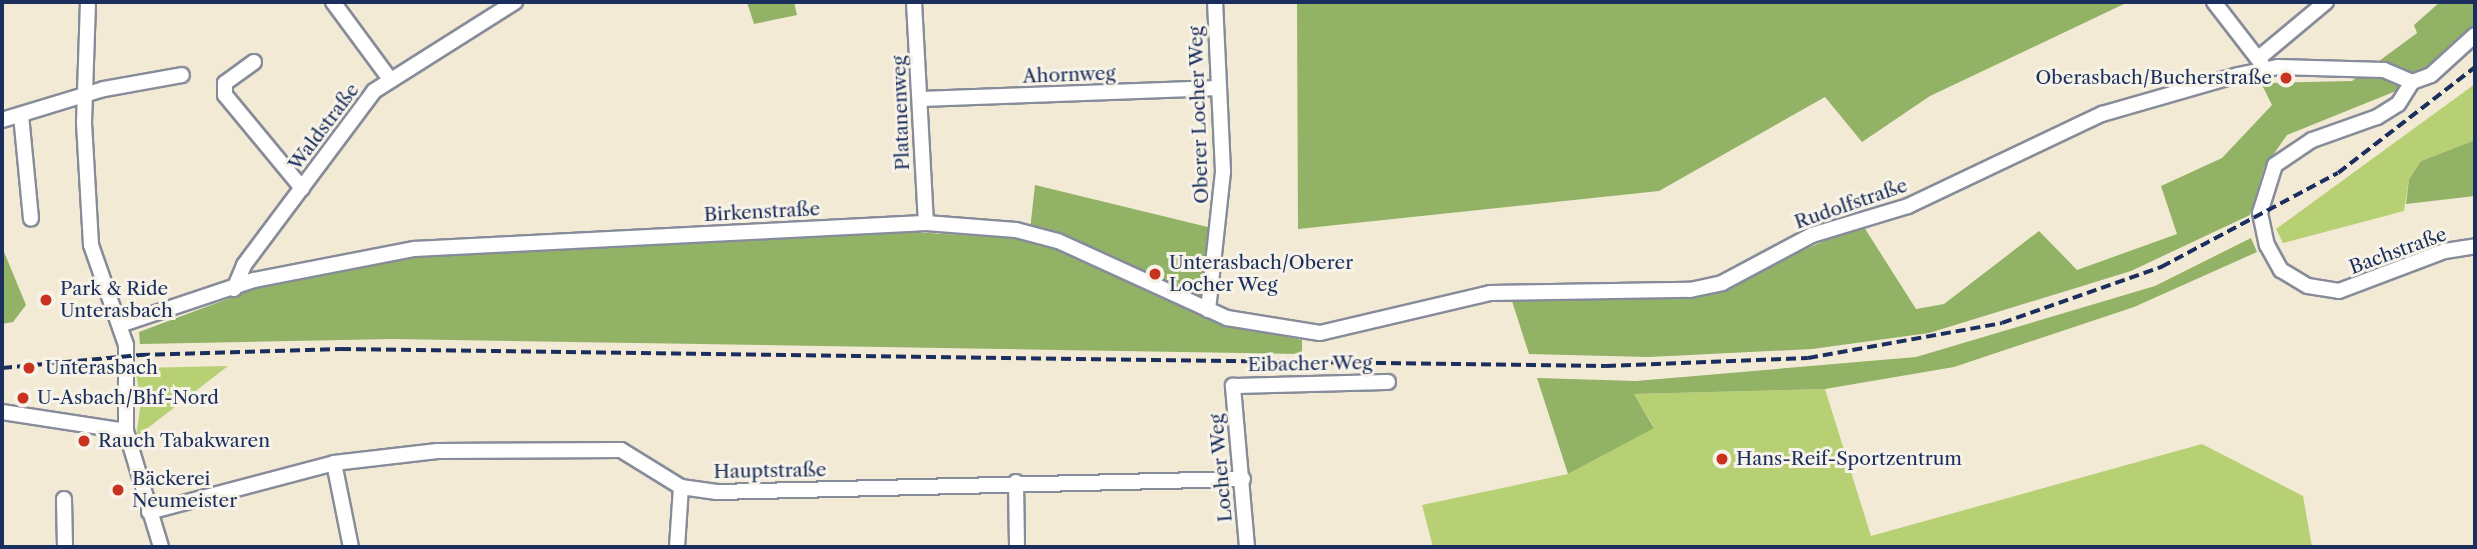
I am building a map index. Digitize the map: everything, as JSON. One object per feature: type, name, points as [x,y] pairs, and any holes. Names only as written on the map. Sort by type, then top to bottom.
[{"type":"street","points":[[88,2],[85,96],[91,245],[126,345],[126,431],[161,547]]},
{"type":"street","points":[[332,2],[389,78]]},
{"type":"street","name":"Waldstraße","points":[[234,289],[302,188],[389,78],[515,2]]},
{"type":"street","name":"Platanenweg","points":[[914,2],[922,99],[926,223]]},
{"type":"street","name":"Oberer Locher Weg","points":[[1208,310],[1222,193],[1214,2]]},
{"type":"street","points":[[2214,2],[2262,63],[2326,2]]},
{"type":"street","points":[[2412,82],[2431,75],[2475,35]]},
{"type":"street","points":[[254,62],[225,83],[225,95],[302,188]]},
{"type":"street","name":"Rudolfstraße","points":[[1208,310],[1286,332],[1320,333],[1490,293],[1690,290],[1722,284],[1812,235],[1909,206],[2102,114],[2156,94],[2262,63],[2384,70],[2412,82]]},
{"type":"street","points":[[2,120],[85,96],[182,75]]},
{"type":"street","name":"Bachstraße","points":[[2412,82],[2398,104],[2377,117],[2312,140],[2276,165],[2264,184],[2260,213],[2267,245],[2281,270],[2308,286],[2339,292],[2370,285],[2416,261],[2475,246]]},
{"type":"street","name":"Ahornweg","points":[[922,99],[1219,88]]},
{"type":"street","points":[[21,115],[31,219]]},
{"type":"street","name":"Birkenstraße","points":[[234,289],[302,269],[477,242],[926,223],[1016,230],[1058,241],[1208,310]]},
{"type":"street","points":[[120,325],[234,289]]},
{"type":"street","name":"Eibacher Weg","points":[[1233,386],[1388,382]]},
{"type":"street","name":"Locher Weg","points":[[1233,386],[1247,547]]},
{"type":"street","points":[[2,412],[126,431]]},
{"type":"street","name":"Hauptstraße","points":[[149,512],[334,463],[437,451],[607,449],[635,454],[681,487],[717,492],[1016,482],[1243,480]]},
{"type":"street","points":[[334,463],[351,547]]},
{"type":"street","points":[[1016,482],[1017,547]]},
{"type":"street","points":[[677,547],[681,487]]},
{"type":"street","points":[[64,499],[65,547]]},
{"type":"green space","points":[[747,2],[794,2],[797,15],[754,24]]},
{"type":"green space","points":[[1297,2],[2124,4],[1930,96],[1862,142],[1825,97],[1659,191],[1298,229]]},
{"type":"green space","points":[[2440,2],[2475,2],[2475,27],[2396,91],[2287,135],[2264,168],[2250,215],[2131,271],[1929,333],[1812,349],[1649,357],[1529,354],[1511,298],[1699,297],[1862,224],[1916,309],[1944,304],[2039,231],[2077,270],[2177,234],[2161,186],[2222,158],[2272,105],[2261,83],[2352,81],[2417,33],[2414,25]]},
{"type":"green space","points":[[2475,84],[2475,140],[2421,161],[2409,179],[2404,211],[2283,243],[2276,229]]},
{"type":"green space","points":[[2475,140],[2475,196],[2406,204],[2409,179],[2421,161]]},
{"type":"green space","points":[[1035,185],[1216,229],[1204,311],[1225,325],[1302,340],[1302,354],[393,339],[140,344],[139,332],[278,280],[436,243],[878,230],[1029,239]]},
{"type":"green space","points":[[2251,238],[2257,252],[2134,307],[1954,367],[1825,389],[1634,394],[1654,428],[1568,474],[1537,378],[1636,381],[1916,357],[2155,286]]},
{"type":"green space","points":[[2,247],[26,305],[13,322],[2,324]]},
{"type":"green space","points":[[228,366],[136,437],[141,401],[135,368]]},
{"type":"green space","name":"Hans-Reif-Sportzentrum","points":[[1825,389],[1871,536],[2202,444],[2303,496],[2312,547],[1433,547],[1422,505],[1568,474],[1654,427],[1634,394]]},
{"type":"railway","points":[[2,368],[140,355],[341,349],[1606,366],[1808,358],[2002,323],[2161,267],[2338,173],[2475,67]]},
{"type":"place","name":"Oberasbach/Bucherstraße","points":[[2286,78]]},
{"type":"place","name":"Unterasbach/Oberer Locher Weg","points":[[1155,274]]},
{"type":"place","name":"Park & Ride Unterasbach","points":[[46,300]]},
{"type":"place","name":"Unterasbach","points":[[29,368]]},
{"type":"place","name":"U-Asbach/Bhf-Nord","points":[[23,398]]},
{"type":"place","name":"Rauch Tabakwaren","points":[[84,441]]},
{"type":"place","name":"Hans-Reif-Sportzentrum","points":[[1722,459]]},
{"type":"place","name":"Bäckerei Neumeister","points":[[118,490]]}]
